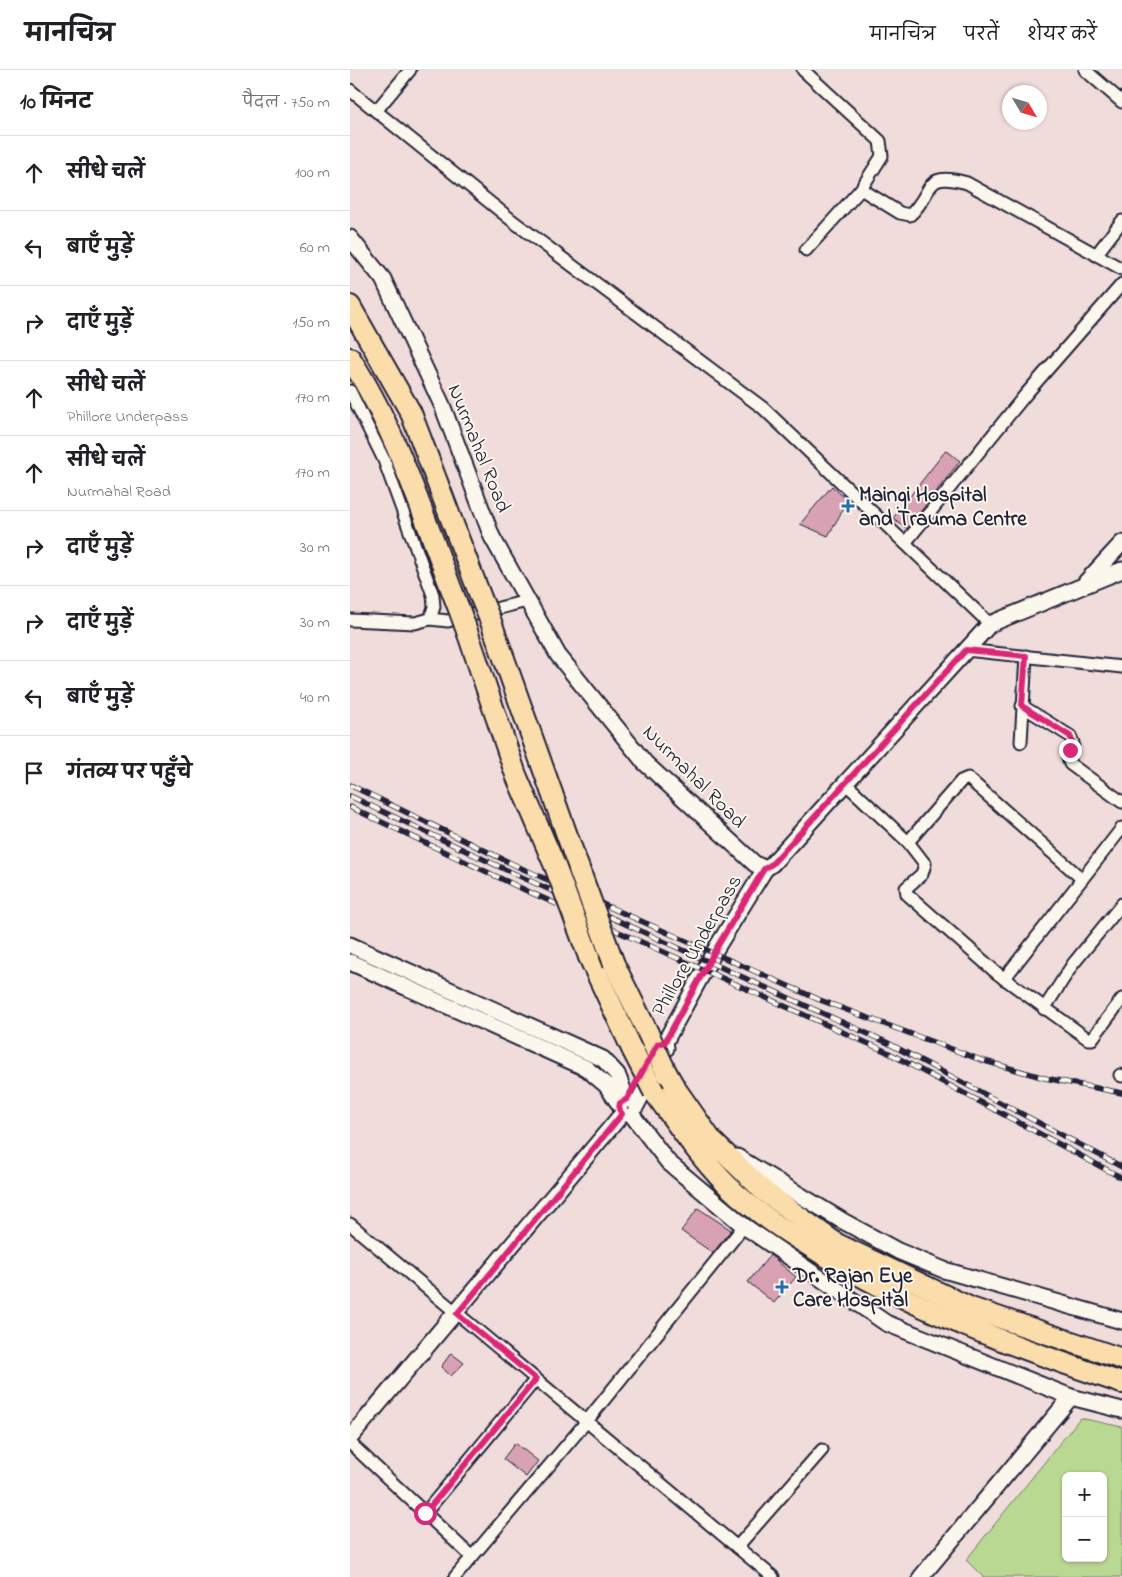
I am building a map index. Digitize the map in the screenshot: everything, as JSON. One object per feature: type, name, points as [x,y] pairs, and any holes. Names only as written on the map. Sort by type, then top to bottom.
[{"type":"highway","points":[[350,306],[411,413],[491,622],[614,964],[667,1074],[712,1141],[765,1192],[837,1244],[971,1308],[1122,1359]]},
{"type":"highway","points":[[350,358],[368,387],[400,460],[459,609],[516,775],[555,866],[589,957],[654,1092],[694,1148],[730,1188],[780,1229],[871,1283],[948,1320],[1053,1360],[1122,1383]]},
{"type":"main road","name":"Nurmahal Road","points":[[350,238],[384,279],[442,405],[492,537],[558,655],[645,762],[755,864],[764,869]]},
{"type":"main road","points":[[1083,585],[1122,543]]},
{"type":"main road","points":[[764,869],[772,864],[990,624],[1122,570]]},
{"type":"main road","name":"Phillore Underpass","points":[[350,1438],[457,1314],[627,1106],[658,1044],[665,1042],[717,947],[764,869]]},
{"type":"main road","points":[[350,945],[603,1059],[617,1074],[627,1106]]},
{"type":"main road","points":[[350,962],[586,1068],[627,1106],[668,1162],[744,1226],[886,1323],[1071,1397],[1122,1410]]},
{"type":"main road","points":[[712,1141],[841,1220],[898,1251],[944,1270],[1122,1321]]},
{"type":"main road","points":[[921,1577],[1071,1397]]},
{"type":"street","points":[[376,111],[410,70]]},
{"type":"street","points":[[806,71],[880,141],[882,156],[861,189],[806,250]]},
{"type":"street","points":[[1088,72],[1122,102]]},
{"type":"street","points":[[350,90],[514,222],[763,408],[990,624]]},
{"type":"street","points":[[861,189],[900,213],[910,215],[931,185],[940,178],[950,178],[967,183],[1122,269]]},
{"type":"street","points":[[1096,255],[1122,221]]},
{"type":"street","points":[[905,543],[1026,394],[1122,284]]},
{"type":"street","points":[[350,391],[384,460],[433,595],[434,607],[430,619]]},
{"type":"street","points":[[350,620],[415,624],[430,619],[448,621],[527,601]]},
{"type":"street","points":[[966,650],[1122,667]]},
{"type":"street","points":[[1021,742],[1026,656]]},
{"type":"street","points":[[1022,706],[1070,736],[1073,743],[1068,758],[1070,764],[1122,802]]},
{"type":"street","points":[[908,842],[960,781],[968,778],[1082,879]]},
{"type":"street","points":[[845,783],[908,842],[925,864],[922,874],[906,888],[905,892],[1004,979],[1044,1009],[1090,1039],[1122,999]]},
{"type":"street","points":[[1004,979],[1122,828]]},
{"type":"street","points":[[1044,1009],[1073,964],[1122,904]]},
{"type":"street","points":[[350,1224],[773,1577]]},
{"type":"street","points":[[455,1577],[587,1421],[744,1226]]},
{"type":"street","points":[[425,1513],[536,1379]]},
{"type":"street","points":[[350,1443],[472,1557]]},
{"type":"street","points":[[737,1547],[822,1450]]},
{"type":"green space","points":[[1080,1418],[1122,1427],[1122,1577],[983,1577],[966,1560]]},
{"type":"building","points":[[946,450],[960,461],[907,529],[893,518]]},
{"type":"building","points":[[832,486],[848,501],[828,536],[800,524]]},
{"type":"building","points":[[698,1208],[731,1230],[713,1253],[681,1231]]},
{"type":"building","points":[[770,1255],[796,1277],[774,1303],[748,1282]]},
{"type":"building","points":[[451,1353],[464,1363],[451,1376],[441,1367]]},
{"type":"building","points":[[515,1443],[538,1461],[526,1477],[503,1459]]},
{"type":"railway","points":[[350,785],[521,868],[820,1000],[981,1060],[1045,1078],[1122,1093]]},
{"type":"railway","points":[[350,796],[515,874],[886,1042],[1122,1167]]},
{"type":"railway","points":[[350,807],[525,890],[885,1051],[1122,1178]]},
{"type":"place","name":"Maingi Hospital and Trauma Centre","points":[[848,506]]},
{"type":"place","name":"Dr. Rajan Eye Care Hospital","points":[[782,1287]]},
{"type":"route","points":[[425,1513],[536,1379],[457,1314],[622,1114],[619,1109],[620,1103],[627,1099],[658,1044],[665,1042],[717,947],[764,869],[772,864],[966,650],[1026,656],[1022,706],[1066,732],[1073,743],[1070,750]]}]
